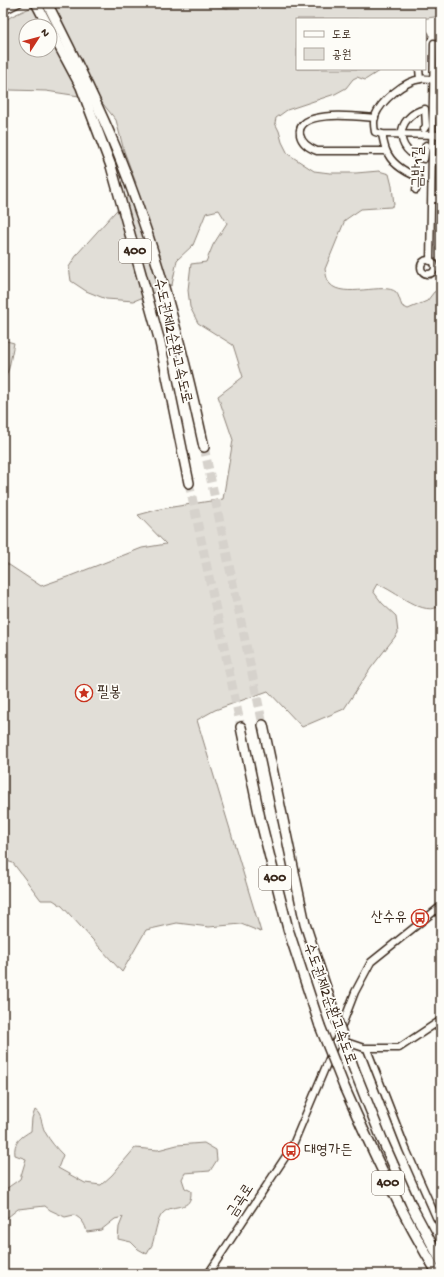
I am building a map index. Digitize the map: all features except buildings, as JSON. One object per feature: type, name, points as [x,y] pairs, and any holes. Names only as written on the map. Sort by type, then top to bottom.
[{"type":"highway","name":"수도권제2순환고속도로","points":[[43,6],[46,18]]},
{"type":"highway","name":"수도권제2순환고속도로","points":[[43,6],[90,90],[117,152],[146,229],[166,291],[178,335],[204,447]]},
{"type":"highway","name":"수도권제2순환고속도로","points":[[58,44],[81,87],[111,166],[160,342],[189,483]]},
{"type":"highway","name":"수도권제2순환고속도로","points":[[263,725],[305,924],[332,1006],[354,1069],[382,1139],[412,1207],[441,1261]]},
{"type":"highway","name":"수도권제2순환고속도로","points":[[241,727],[260,818],[288,929],[320,1026],[345,1089],[370,1145],[402,1212],[438,1274]]},
{"type":"street","points":[[3,11],[19,3]]},
{"type":"street","name":"금반1길","points":[[430,260],[434,44]]},
{"type":"street","points":[[419,70],[420,79]]},
{"type":"street","points":[[432,135],[382,134],[375,132],[374,125],[375,118],[394,92],[406,84],[420,79],[433,80]]},
{"type":"street","points":[[424,129],[426,126],[425,109],[417,111],[410,116],[402,127],[401,134],[406,148],[411,154],[418,158],[424,159],[426,145]]},
{"type":"street","points":[[433,113],[441,115]]},
{"type":"street","points":[[375,118],[322,116],[312,118],[304,123],[300,129],[300,134],[308,148],[317,151],[386,151]]},
{"type":"street","points":[[382,134],[386,151],[399,167],[418,177],[416,190]]},
{"type":"street","name":"금반1길","points":[[432,135],[441,135]]},
{"type":"street","name":"금반1길","points":[[432,199],[441,199]]},
{"type":"street","name":"금곡로","points":[[206,1274],[210,1271],[292,1147],[338,1039],[355,992],[371,962],[441,906]]},
{"type":"street","points":[[338,1039],[367,1049],[399,1048],[441,1020]]},
{"type":"street","points":[[367,1049],[406,1149],[441,1225]]},
{"type":"green space","points":[[41,3],[210,3],[212,5],[227,8],[246,3],[441,3],[441,16],[426,18],[296,18],[296,70],[380,70],[365,80],[357,77],[353,79],[346,88],[335,94],[287,110],[276,118],[275,123],[288,154],[314,171],[330,173],[356,173],[379,171],[389,174],[394,205],[391,207],[361,209],[345,220],[325,269],[327,279],[330,284],[336,288],[344,290],[391,289],[397,293],[402,306],[408,309],[427,301],[434,292],[441,289],[441,605],[434,608],[418,606],[377,584],[373,591],[382,603],[396,616],[398,633],[371,668],[344,709],[302,727],[268,691],[215,710],[197,720],[261,932],[241,924],[209,927],[177,923],[146,930],[122,972],[62,906],[53,900],[41,900],[13,863],[3,860],[3,561],[41,586],[142,548],[166,544],[138,515],[160,509],[223,499],[233,440],[218,396],[243,377],[233,345],[198,323],[190,307],[188,290],[191,264],[206,262],[213,245],[227,223],[219,210],[206,213],[193,245],[177,260],[172,285],[134,301],[106,299],[86,291],[71,281],[69,267],[78,253],[124,202],[136,183],[124,151],[116,120],[99,99],[46,91],[10,90],[3,87],[3,22],[12,16]]},
{"type":"green space","points":[[3,340],[14,343],[9,368],[3,384]]},
{"type":"green space","points":[[35,1110],[40,1117],[47,1135],[63,1155],[58,1168],[85,1183],[101,1185],[112,1175],[135,1148],[158,1150],[177,1145],[204,1143],[216,1150],[217,1160],[210,1171],[185,1173],[182,1179],[185,1188],[191,1191],[191,1198],[185,1205],[172,1208],[163,1213],[159,1220],[152,1245],[147,1254],[138,1249],[131,1242],[118,1239],[119,1227],[123,1217],[115,1219],[101,1230],[87,1232],[83,1222],[79,1218],[74,1215],[65,1217],[45,1206],[18,1209],[8,1217],[3,1218],[3,1191],[20,1179],[26,1159],[15,1155],[15,1147],[18,1140],[31,1131],[32,1118]]},
{"type":"tunnel","points":[[204,447],[263,725]]},
{"type":"tunnel","points":[[189,483],[241,727]]},
{"type":"place","name":"필봉","points":[[84,693]]},
{"type":"place","name":"산수유","points":[[420,918]]},
{"type":"place","name":"대영가든","points":[[291,1151]]}]
